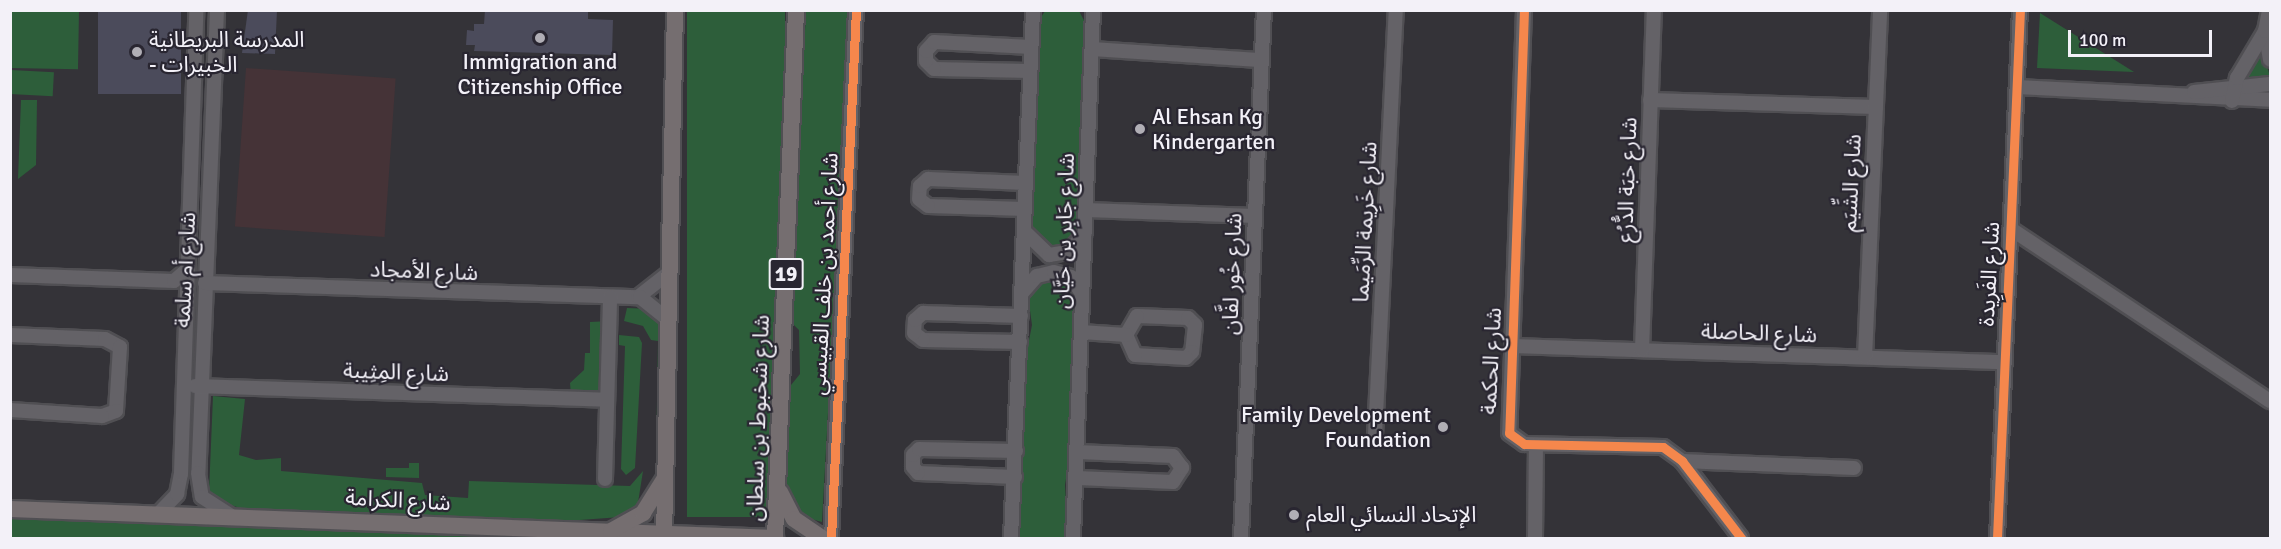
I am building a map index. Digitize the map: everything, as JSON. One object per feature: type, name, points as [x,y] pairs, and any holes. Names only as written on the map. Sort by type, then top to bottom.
[{"type":"main road","points":[[664,537],[667,474],[665,317],[675,10]]},
{"type":"main road","name":"شارع شخبوط بن سلطان","points":[[776,538],[796,10]]},
{"type":"main road","points":[[607,532],[643,513],[667,474]]},
{"type":"main road","points":[[777,485],[794,519],[822,538]]},
{"type":"main road","name":"شارع الكرامة","points":[[10,509],[230,515],[607,532],[664,537],[776,538]]},
{"type":"street","name":"شارع أم سلمة","points":[[158,514],[177,494],[180,485],[196,10]]},
{"type":"street","name":"شارع أم سلمة","points":[[217,10],[199,485],[210,506],[230,515]]},
{"type":"street","name":"شارع أحمد بن خلف القبيسي","points":[[831,538],[855,10]]},
{"type":"street","name":"شارع خُور لفَّان","points":[[1241,538],[1255,216],[1259,60],[1264,10]]},
{"type":"street","name":"شارع خَرِيمة الرِّمَيما","points":[[1375,435],[1396,10]]},
{"type":"street","name":"شارع الحكمة","points":[[1524,10],[1507,427],[1517,442],[1536,445],[1663,447],[1682,461],[1741,538]]},
{"type":"street","name":"شارع خبَة الدُّرُع","points":[[1642,350],[1653,10]]},
{"type":"street","name":"شارع الشِّيَم","points":[[1865,357],[1880,10]]},
{"type":"street","name":"شارع الفَرِيدة","points":[[1997,538],[2020,10]]},
{"type":"street","points":[[2232,101],[2233,87],[2265,31],[2269,10]]},
{"type":"street","name":"شارع جَابِر بن حَيَّان","points":[[1073,538],[1077,478],[1092,12]]},
{"type":"street","name":"شارع جَابِر بن حَيَّان","points":[[1011,538],[1029,71],[1035,13]]},
{"type":"street","points":[[2265,31],[2271,60]]},
{"type":"street","points":[[1029,71],[934,69],[926,61],[926,51],[934,42],[1031,46]]},
{"type":"street","points":[[1092,49],[1259,60]]},
{"type":"street","points":[[2171,95],[2271,84]]},
{"type":"street","points":[[2017,87],[2171,95],[2232,101],[2271,100]]},
{"type":"street","points":[[1650,100],[1876,108]]},
{"type":"street","name":"شارع جَابِر بن حَيَّان","points":[[1025,209],[928,206],[919,199],[920,186],[928,178],[1026,183]]},
{"type":"street","points":[[1086,210],[1255,216]]},
{"type":"street","points":[[2011,229],[2271,401]]},
{"type":"street","points":[[1024,231],[1040,251],[1049,255],[1068,252],[1085,233]]},
{"type":"street","points":[[10,275],[174,281],[188,269]]},
{"type":"street","points":[[1022,292],[1038,276],[1054,272],[1071,277],[1083,296]]},
{"type":"street","points":[[665,317],[640,297],[666,275]]},
{"type":"street","points":[[174,281],[187,297]]},
{"type":"street","name":"شارع الأمجاد","points":[[205,283],[640,297]]},
{"type":"street","points":[[604,479],[610,297]]},
{"type":"street","name":"شارع جَابِر بن حَيَّان","points":[[1020,342],[922,339],[914,333],[915,320],[923,313],[1021,316]]},
{"type":"street","points":[[1137,316],[1178,317],[1188,318],[1196,338],[1186,358],[1135,356],[1126,335],[1137,316]]},
{"type":"street","points":[[1081,332],[1126,335]]},
{"type":"street","points":[[10,335],[105,339],[120,347],[116,411],[102,416],[10,410]]},
{"type":"street","name":"شارع الحاصلة","points":[[1512,346],[2005,362]]},
{"type":"street","name":"شارع المِثِيبة","points":[[184,386],[607,400]]},
{"type":"street","points":[[1535,538],[1536,445]]},
{"type":"street","points":[[1015,477],[918,473],[913,467],[913,455],[919,449],[1016,452]]},
{"type":"street","points":[[1077,452],[1173,456],[1182,468],[1173,482],[1077,478]]},
{"type":"street","name":"شارع الحكمة","points":[[1682,461],[1854,468]]},
{"type":"street","name":"شارع الكرامة","points":[[776,538],[783,538]]},
{"type":"shaded area","points":[[246,68],[396,78],[385,237],[235,227]]},
{"type":"green space","points":[[11,10],[79,11],[78,69],[10,68]]},
{"type":"green space","points":[[687,11],[785,11],[785,517],[687,517]]},
{"type":"green space","points":[[806,11],[850,11],[822,522],[797,515],[789,504],[786,483],[791,385],[800,374],[799,330],[790,321]]},
{"type":"green space","points":[[1045,11],[1079,11],[1087,26],[1078,233],[1065,248],[1056,249],[1047,247],[1032,231],[1038,22]]},
{"type":"green space","points":[[2040,13],[2134,72],[2037,68]]},
{"type":"green space","points":[[2263,51],[2270,77],[2241,80]]},
{"type":"green space","points":[[11,70],[54,72],[53,96],[10,94]]},
{"type":"green space","points":[[21,100],[37,100],[36,165],[18,179]]},
{"type":"green space","points":[[1054,278],[1071,284],[1077,298],[1071,448],[1065,485],[1068,538],[1019,538],[1024,366],[1032,325],[1028,296],[1038,282]]},
{"type":"green space","points":[[627,308],[652,309],[662,325],[656,459],[658,341],[651,340],[643,326],[624,321]]},
{"type":"green space","points":[[610,321],[602,393],[571,396],[570,383],[584,370],[585,353],[590,353],[590,322]]},
{"type":"green space","points":[[619,335],[639,337],[642,343],[635,468],[626,475],[621,469],[625,346],[619,345]]},
{"type":"green space","points":[[213,396],[245,399],[239,455],[256,460],[281,458],[281,471],[422,483],[425,495],[468,498],[469,481],[630,486],[643,471],[637,509],[621,517],[566,521],[240,508],[215,500],[209,492]]},
{"type":"green space","points":[[409,463],[419,463],[419,478],[386,477],[386,468],[409,468]]},
{"type":"green space","points":[[11,516],[610,538],[11,537]]},
{"type":"building","name":"المدرسة البريطانية - الخبيرات","points":[[98,10],[181,10],[181,94],[98,94]]},
{"type":"building","points":[[248,10],[277,10],[275,54],[242,53]]},
{"type":"building","name":"Immigration and Citizenship Office","points":[[485,10],[588,10],[588,19],[613,20],[612,55],[474,51],[475,45],[466,45],[467,30],[474,31],[474,24],[484,24]]},
{"type":"cycle path","points":[[831,538],[856,10]]},
{"type":"cycle path","points":[[1524,10],[1509,433],[1524,444],[1663,447],[1682,461],[1741,538]]},
{"type":"cycle path","points":[[1997,538],[2020,10]]},
{"type":"place","name":"Immigration and Citizenship Office","points":[[540,38]]},
{"type":"place","name":"المدرسة البريطانية - الخبيرات","points":[[137,52]]},
{"type":"place","name":"Al Ehsan Kg Kindergarten","points":[[1140,129]]},
{"type":"place","name":"Family Development Foundation","points":[[1443,427]]},
{"type":"place","name":"الإتحاد النسائي العام","points":[[1294,515]]}]
